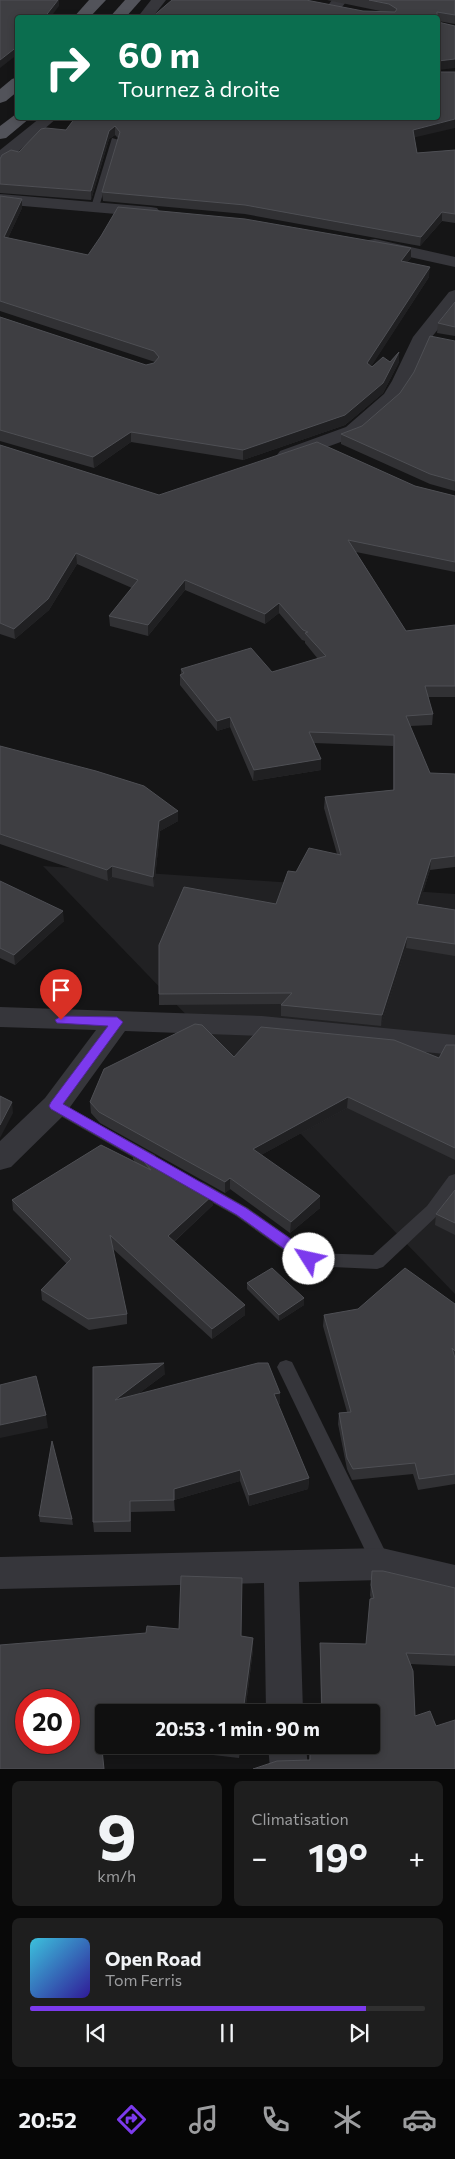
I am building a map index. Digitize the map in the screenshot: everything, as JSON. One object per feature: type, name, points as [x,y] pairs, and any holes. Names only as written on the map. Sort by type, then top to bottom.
[{"type":"main road","points":[[83,15],[98,0]]},
{"type":"main road","points":[[119,15],[133,0]]},
{"type":"main road","points":[[0,98],[15,85]]},
{"type":"main road","points":[[0,134],[19,120]]},
{"type":"street","points":[[146,15],[159,0]]},
{"type":"street","points":[[332,5],[352,11]]},
{"type":"street","points":[[0,158],[48,120]]},
{"type":"street","points":[[0,200],[170,214]]},
{"type":"street","points":[[362,242],[411,251],[455,262]]},
{"type":"street","points":[[265,463],[353,431],[391,398],[430,339],[455,296]]},
{"type":"street","points":[[320,444],[345,456]]},
{"type":"street","points":[[0,1017],[262,1026],[455,1045]]},
{"type":"street","points":[[0,1159],[56,1106],[117,1022]]},
{"type":"street","points":[[0,1573],[382,1564],[455,1581]]},
{"type":"street","points":[[281,1567],[285,1704]]},
{"type":"street","points":[[288,1754],[289,1769]]},
{"type":"lane","points":[[95,207],[115,140]]},
{"type":"lane","points":[[56,1106],[165,1168]]},
{"type":"lane","points":[[182,1178],[242,1212],[309,1259],[377,1262],[433,1210],[455,1180]]},
{"type":"lane","points":[[286,1366],[382,1564]]},
{"type":"shaded area","points":[[43,866],[455,894],[455,1294]]},
{"type":"building","points":[[0,0],[58,0],[46,15],[15,15],[15,48],[0,60]]},
{"type":"building","points":[[172,0],[306,0],[363,11],[395,12],[397,9],[389,4],[369,0],[455,0],[455,15],[437,12],[437,15],[154,15]]},
{"type":"building","points":[[440,22],[455,26],[455,59],[440,61]]},
{"type":"building","points":[[440,72],[455,72],[455,119],[413,130],[417,153],[455,150],[455,214],[442,212],[421,237],[245,205],[102,192],[120,132],[115,126],[109,131],[91,191],[0,184],[0,159],[2,155],[11,150],[19,152],[41,129],[66,130],[74,120],[440,120]]},
{"type":"building","points":[[0,196],[22,199],[4,237],[88,255],[118,207],[245,219],[411,248],[401,261],[430,267],[367,363],[372,367],[383,357],[390,362],[399,352],[383,383],[345,415],[243,450],[131,432],[93,457],[0,430],[0,317],[146,365],[154,363],[159,357],[154,351],[0,301]]},
{"type":"building","points":[[455,302],[455,327],[438,323]]},
{"type":"building","points":[[430,336],[455,341],[455,481],[430,474],[341,434],[362,426],[400,393],[414,372]]},
{"type":"building","points":[[317,442],[415,486],[455,496],[455,562],[348,540],[406,631],[455,625],[455,686],[425,686],[433,714],[406,716],[430,773],[455,774],[455,856],[431,859],[417,904],[455,910],[455,944],[407,937],[382,1015],[281,1005],[292,993],[159,994],[159,945],[184,887],[276,904],[288,871],[296,872],[309,848],[341,855],[325,797],[394,790],[394,735],[309,732],[321,759],[254,770],[230,717],[217,721],[180,675],[184,673],[181,669],[251,648],[272,672],[326,656],[305,633],[308,632],[303,630],[279,603],[265,614],[185,580],[148,625],[109,616],[138,580],[76,553],[48,599],[14,629],[0,623],[0,445],[159,495]]},
{"type":"building","points":[[0,746],[96,771],[144,786],[178,811],[159,821],[153,877],[112,866],[107,870],[0,834]]},
{"type":"building","points":[[0,881],[63,911],[14,955],[0,948]]},
{"type":"building","points":[[195,1024],[202,1025],[234,1057],[261,1027],[394,1040],[439,1058],[446,1045],[455,1045],[455,1148],[348,1097],[253,1149],[320,1196],[291,1222],[230,1178],[225,1182],[99,1112],[90,1102],[104,1069]]},
{"type":"building","points":[[0,1096],[12,1102],[0,1125]]},
{"type":"building","points":[[101,1145],[151,1170],[133,1149],[213,1195],[168,1236],[245,1305],[212,1329],[110,1235],[127,1314],[88,1319],[41,1290],[71,1259],[12,1200]]},
{"type":"building","points":[[455,1190],[455,1223],[436,1214]]},
{"type":"building","points":[[272,1268],[304,1298],[279,1315],[247,1283]]},
{"type":"building","points":[[405,1268],[455,1304],[455,1351],[452,1348],[455,1358],[455,1474],[419,1479],[415,1463],[353,1469],[347,1458],[339,1413],[351,1412],[324,1315],[358,1309]]},
{"type":"building","points":[[164,1363],[115,1400],[258,1363],[268,1363],[280,1393],[274,1394],[309,1478],[249,1495],[240,1470],[174,1489],[174,1500],[130,1501],[130,1521],[93,1522],[93,1367]]},
{"type":"building","points":[[36,1376],[46,1415],[0,1425],[0,1385]]},
{"type":"building","points":[[52,1441],[72,1519],[39,1516]]},
{"type":"building","points":[[372,1571],[383,1571],[455,1588],[455,1655],[406,1653],[413,1671],[415,1716],[430,1711],[436,1726],[455,1720],[455,1769],[253,1769],[277,1761],[310,1760],[310,1754],[380,1754],[380,1704],[322,1704],[320,1643],[366,1644],[370,1599],[374,1598],[371,1585]]},
{"type":"building","points":[[181,1576],[242,1578],[241,1636],[253,1638],[244,1704],[95,1704],[95,1754],[102,1754],[104,1769],[0,1769],[0,1645],[146,1633],[147,1626],[179,1629]]},
{"type":"route","points":[[61,1020],[117,1022],[56,1106],[242,1212],[309,1259]]}]
